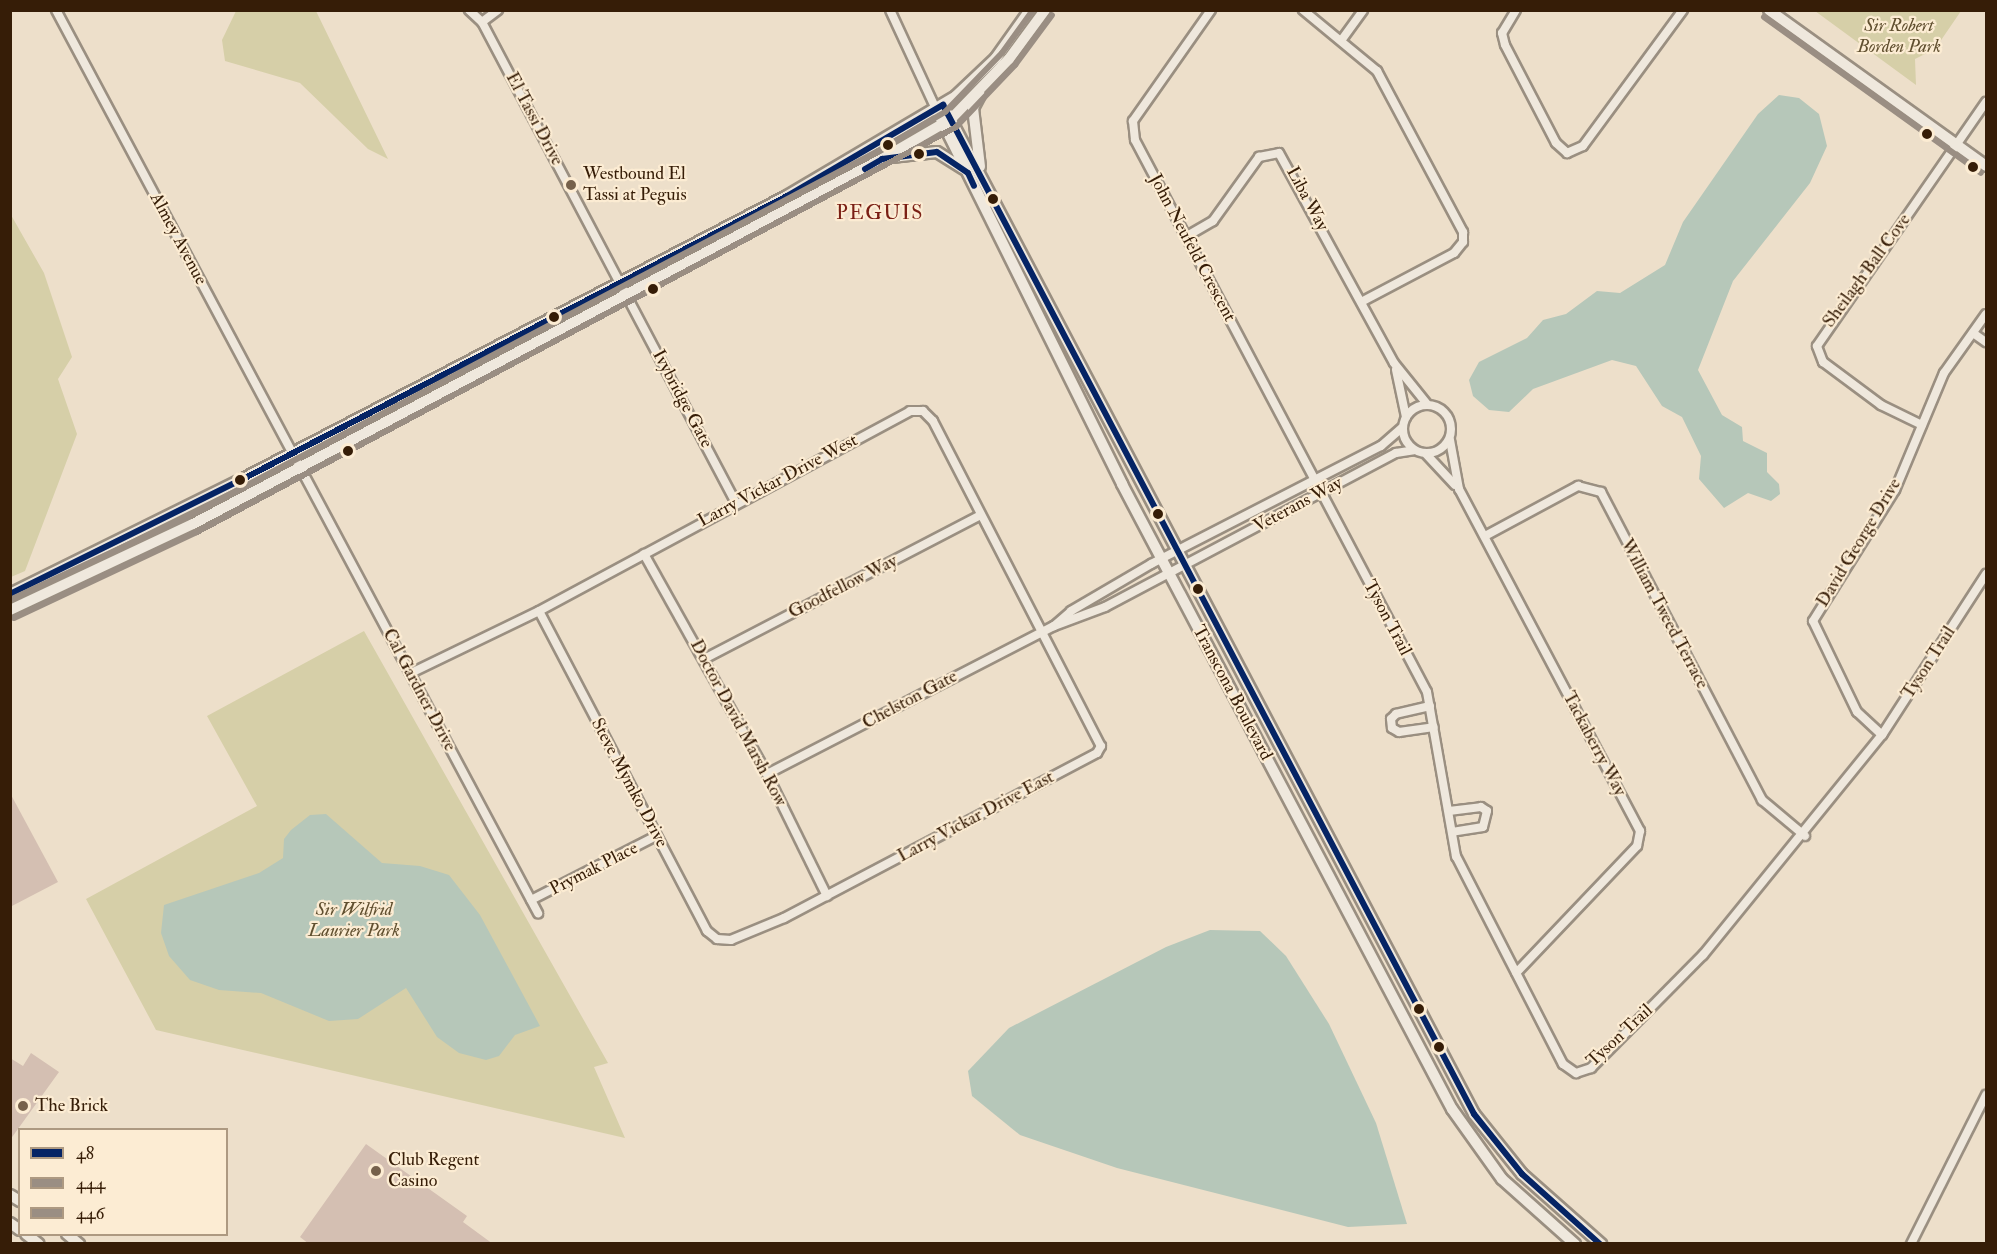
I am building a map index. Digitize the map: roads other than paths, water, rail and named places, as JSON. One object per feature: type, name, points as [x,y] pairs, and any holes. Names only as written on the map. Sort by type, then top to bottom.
[{"type":"street","name":"Almey Avenue","points":[[56,10],[298,469]]},
{"type":"street","name":"El Tassi Drive","points":[[469,10],[482,22],[627,296]]},
{"type":"street","points":[[482,22],[498,10]]},
{"type":"street","points":[[890,10],[940,107]]},
{"type":"street","points":[[10,594],[290,453],[618,280],[787,196],[940,107],[996,58],[1030,10]]},
{"type":"street","points":[[10,610],[298,469],[882,159],[947,121],[983,88],[1045,10]]},
{"type":"street","name":"John Neufeld Crescent","points":[[1211,10],[1133,121],[1135,140],[1320,493]]},
{"type":"street","points":[[1303,10],[1343,38],[1377,71],[1464,236],[1454,253],[1361,302]]},
{"type":"street","points":[[1343,38],[1363,10]]},
{"type":"street","points":[[1516,10],[1502,33],[1505,45],[1556,143],[1567,153],[1583,146],[1683,10]]},
{"type":"street","points":[[1769,10],[1986,166]]},
{"type":"street","points":[[982,179],[973,108],[983,88]]},
{"type":"street","points":[[1956,145],[1986,102]]},
{"type":"street","name":"Transcona Boulevard","points":[[940,107],[982,179],[1474,1114],[1522,1174],[1601,1244]]},
{"type":"street","name":"Transcona Boulevard","points":[[947,121],[968,173],[1161,558],[1461,1125],[1502,1179],[1575,1244]]},
{"type":"street","name":"Sheilagh Ball Cove","points":[[1922,425],[1881,405],[1823,362],[1817,346],[1956,145]]},
{"type":"street","points":[[882,159],[937,152],[968,173]]},
{"type":"street","name":"Liba Way","points":[[1187,236],[1214,221],[1259,157],[1279,153],[1394,363],[1427,404]]},
{"type":"street","name":"Ivybridge Gate","points":[[627,296],[736,502]]},
{"type":"street","name":"David George Drive","points":[[1882,735],[1857,712],[1813,621],[1895,490],[1944,373],[1986,315]]},
{"type":"street","points":[[1973,333],[1986,342]]},
{"type":"street","name":"Liba Way","points":[[1394,363],[1406,417]]},
{"type":"street","points":[[1427,404],[1449,416],[1450,440],[1459,489],[1426,454],[1414,450],[1402,428],[1406,417],[1427,404]]},
{"type":"street","name":"Larry Vickar Drive West","points":[[411,672],[539,611],[736,502],[910,411],[923,411],[1043,630]]},
{"type":"street","name":"Veterans Way","points":[[1177,550],[1381,446],[1402,428]]},
{"type":"street","points":[[1426,454],[1440,450],[1450,440]]},
{"type":"street","name":"Veterans Way","points":[[1185,567],[1396,453],[1414,450]]},
{"type":"street","name":"Cal Gardner Drive","points":[[298,469],[411,672],[538,914]]},
{"type":"street","name":"William Tweed Terrace","points":[[1485,536],[1578,486],[1601,492],[1762,800],[1805,836]]},
{"type":"street","name":"Tackaberry Way","points":[[1459,489],[1640,831],[1637,846],[1516,973]]},
{"type":"street","name":"Tyson Trail","points":[[1320,493],[1427,692],[1456,856],[1563,1064],[1576,1073],[1591,1068],[1703,955],[1805,836],[1882,735],[1986,574]]},
{"type":"street","name":"Goodfellow Way","points":[[704,659],[981,515]]},
{"type":"street","name":"Chelston Gate","points":[[1054,626],[1071,611],[1177,550]]},
{"type":"street","name":"Doctor David Marsh Row","points":[[644,554],[767,774],[827,896]]},
{"type":"street","name":"Chelston Gate","points":[[767,774],[1043,630],[1077,620],[1185,567]]},
{"type":"street","name":"Steve Mymko Drive","points":[[539,611],[707,931],[717,939],[731,940]]},
{"type":"street","name":"Larry Vickar Drive East","points":[[731,940],[827,896],[1097,753],[1100,739],[1043,630]]},
{"type":"street","points":[[1430,706],[1396,714],[1391,719],[1392,728],[1399,732],[1434,727]]},
{"type":"street","points":[[1449,811],[1481,807],[1486,811],[1483,827],[1452,832]]},
{"type":"street","name":"Prymak Place","points":[[531,900],[656,836]]},
{"type":"street","points":[[1911,1244],[1986,1095]]},
{"type":"place","name":"Westbound El Tassi at Peguis","points":[[571,185]]},
{"type":"place","name":"The Brick","points":[[23,1106]]},
{"type":"place","name":"Club Regent Casino","points":[[376,1171]]},
{"type":"district","name":"PEGUIS","points":[[880,212]]},
{"type":"park label","name":"Sir Robert Borden Park","points":[[1899,37]]},
{"type":"park label","name":"Sir Wilfrid Laurier Park","points":[[354,921]]}]
